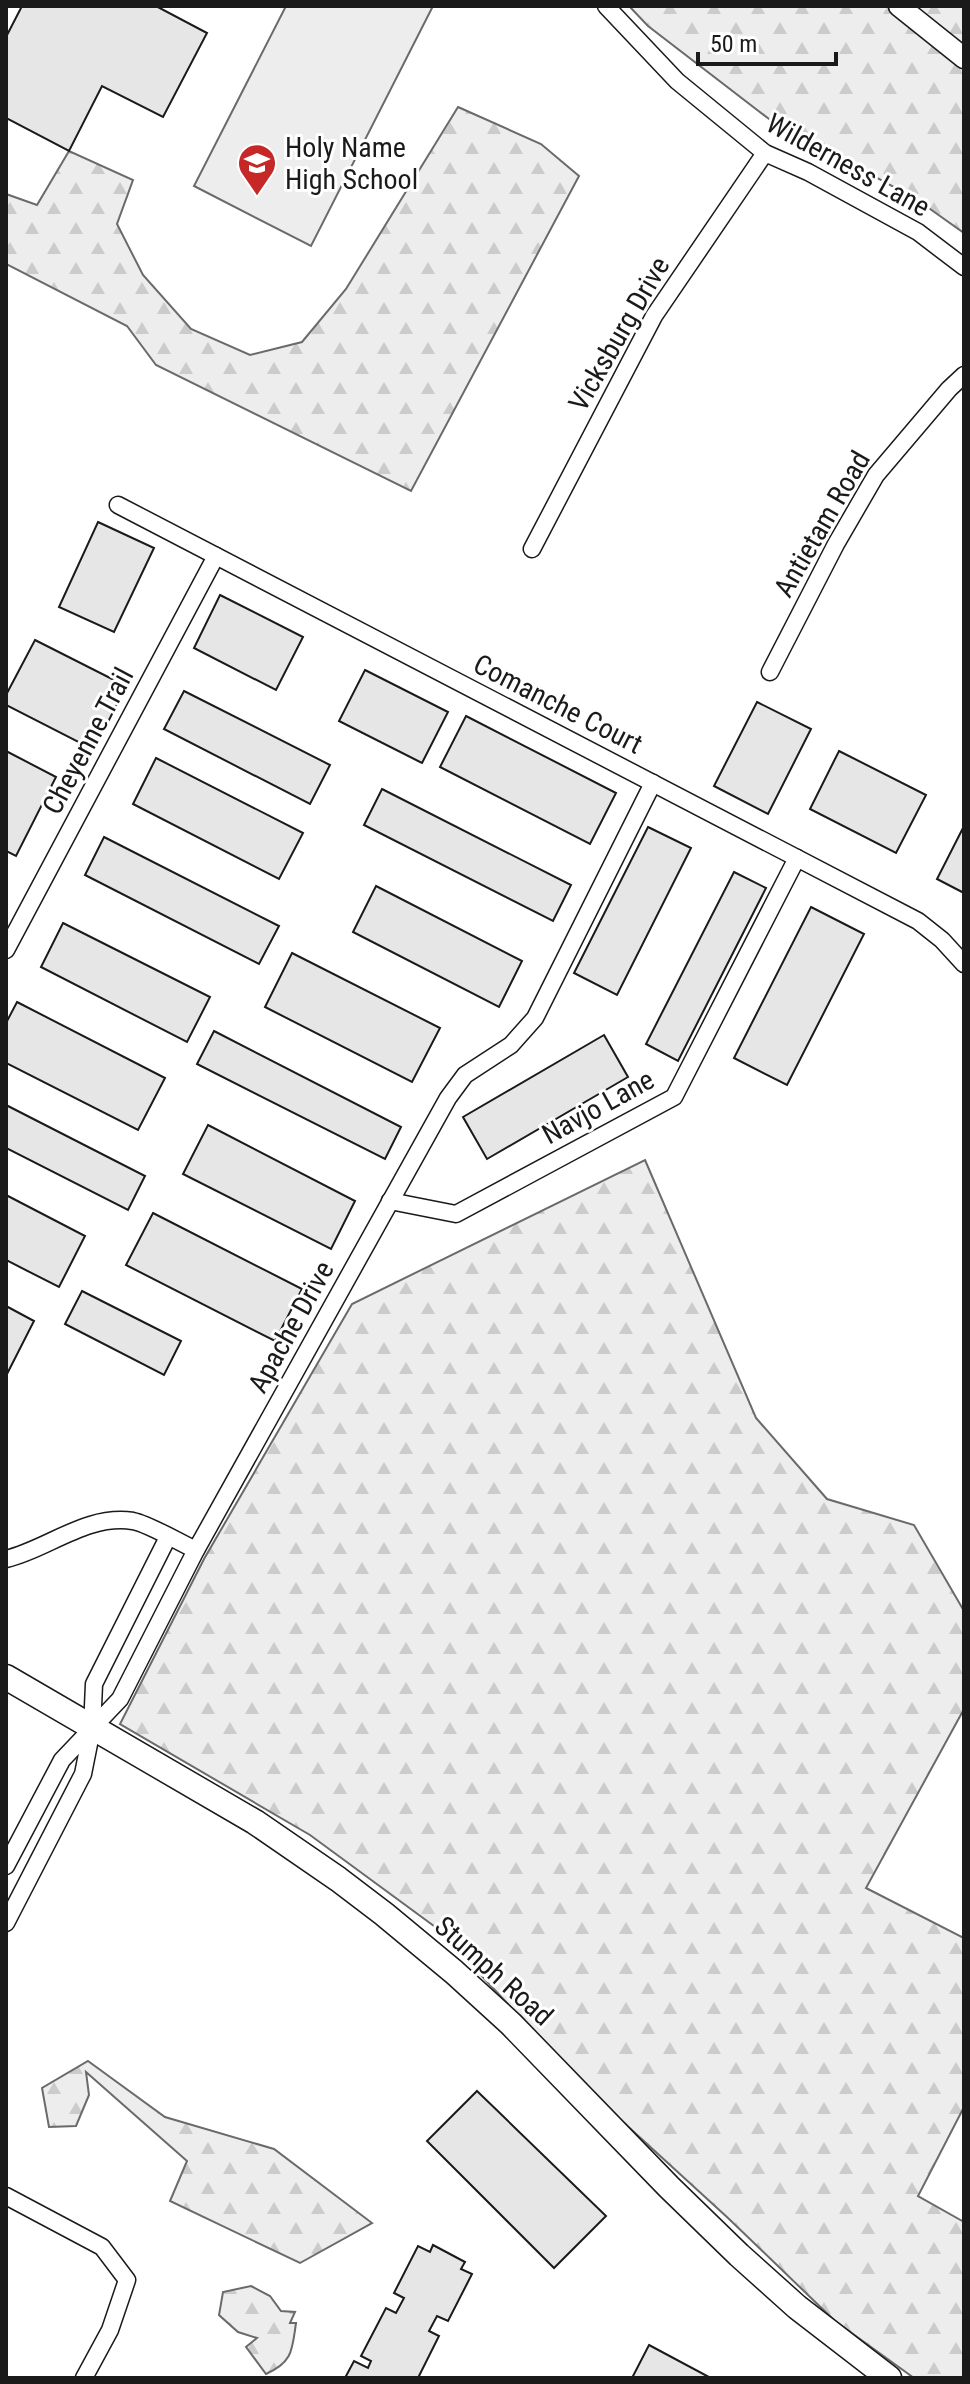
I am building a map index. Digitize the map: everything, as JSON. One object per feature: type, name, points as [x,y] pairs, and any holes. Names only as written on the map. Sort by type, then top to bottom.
[{"type":"main road","name":"Stumph Road","points":[[6,1677],[267,1830],[384,1914],[511,2024],[677,2195],[759,2274],[889,2378]]},
{"type":"street","name":"Wilderness Lane","points":[[606,6],[677,81],[765,153],[808,172],[918,232],[964,267]]},
{"type":"street","points":[[899,6],[964,58]]},
{"type":"street","name":"Vicksburg Drive","points":[[532,549],[654,316],[765,153]]},
{"type":"street","name":"Antietam Road","points":[[770,672],[836,544],[876,475],[964,375]]},
{"type":"street","name":"Comanche Court","points":[[118,505],[918,921],[942,940],[964,964]]},
{"type":"street","name":"Cheyenne Trail","points":[[6,950],[216,556]]},
{"type":"street","name":"Apache Drive","points":[[6,1866],[62,1760],[120,1699],[196,1550],[448,1098],[465,1075],[511,1045],[535,1018],[653,783]]},
{"type":"street","name":"Navjo Lane","points":[[390,1201],[456,1214],[674,1097],[797,858]]},
{"type":"street","points":[[6,1559],[76,1530],[104,1522],[134,1521],[196,1550]]},
{"type":"street","points":[[6,1923],[83,1774],[92,1729],[94,1684],[168,1537]]},
{"type":"street","points":[[6,2196],[102,2247],[127,2280],[110,2330],[84,2378]]},
{"type":"green space","points":[[629,6],[964,6],[964,233],[916,199],[769,119],[648,26]]},
{"type":"green space","points":[[458,107],[541,144],[579,176],[411,491],[156,365],[127,326],[6,264],[6,194],[37,205],[69,151],[133,180],[117,224],[143,275],[191,329],[250,355],[302,342],[346,289]]},
{"type":"green space","points":[[645,1160],[756,1418],[827,1499],[914,1525],[964,1611],[964,1709],[866,1888],[964,1938],[964,2107],[918,2196],[964,2222],[964,2378],[914,2378],[835,2321],[587,2089],[438,1929],[310,1835],[120,1724],[204,1559],[352,1304]]},
{"type":"green space","points":[[88,2061],[165,2117],[274,2149],[372,2223],[300,2263],[170,2201],[187,2161],[86,2072],[89,2095],[76,2126],[49,2127],[42,2088]]},
{"type":"green space","points":[[251,2286],[270,2296],[281,2311],[295,2312],[290,2323],[296,2323],[290,2354],[282,2365],[266,2374],[246,2347],[257,2338],[238,2332],[219,2315],[223,2292]]},
{"type":"shaded area","points":[[286,6],[433,6],[311,246],[194,186]]},
{"type":"building","points":[[22,6],[156,6],[207,33],[163,117],[102,86],[69,151],[6,118],[6,37]]},
{"type":"building","points":[[98,522],[154,548],[114,632],[59,607]]},
{"type":"building","points":[[220,595],[303,637],[276,690],[194,648]]},
{"type":"building","points":[[35,640],[126,686],[94,750],[6,705],[6,695]]},
{"type":"building","points":[[365,670],[448,712],[422,763],[339,721]]},
{"type":"building","points":[[184,691],[330,765],[310,804],[164,729]]},
{"type":"building","points":[[757,702],[811,729],[768,814],[714,786]]},
{"type":"building","points":[[466,716],[616,793],[590,844],[440,767]]},
{"type":"building","points":[[6,751],[56,777],[16,856],[6,851]]},
{"type":"building","points":[[839,751],[926,795],[896,853],[810,809]]},
{"type":"building","points":[[156,758],[303,833],[279,879],[133,804]]},
{"type":"building","points":[[382,789],[571,885],[553,921],[364,825]]},
{"type":"building","points":[[964,826],[964,893],[937,879]]},
{"type":"building","points":[[648,827],[691,848],[617,995],[574,973]]},
{"type":"building","points":[[104,837],[279,926],[259,964],[85,875]]},
{"type":"building","points":[[734,872],[766,888],[678,1061],[646,1044]]},
{"type":"building","points":[[376,886],[522,961],[499,1007],[353,932]]},
{"type":"building","points":[[811,907],[864,934],[787,1085],[734,1058]]},
{"type":"building","points":[[63,923],[210,997],[187,1042],[41,967]]},
{"type":"building","points":[[292,953],[440,1028],[412,1082],[265,1007]]},
{"type":"building","points":[[17,1002],[165,1078],[138,1130],[6,1063],[6,1023]]},
{"type":"building","points":[[214,1031],[401,1127],[385,1159],[197,1064]]},
{"type":"building","points":[[604,1035],[628,1077],[487,1159],[463,1117]]},
{"type":"building","points":[[6,1105],[145,1176],[128,1210],[6,1148]]},
{"type":"building","points":[[208,1125],[355,1201],[331,1249],[183,1174]]},
{"type":"building","points":[[6,1195],[85,1236],[59,1287],[6,1260]]},
{"type":"building","points":[[153,1213],[302,1289],[275,1341],[126,1265]]},
{"type":"building","points":[[82,1291],[181,1341],[164,1375],[65,1324]]},
{"type":"building","points":[[6,1306],[34,1321],[7,1374],[6,1373]]},
{"type":"building","points":[[477,2091],[606,2216],[554,2268],[427,2141]]},
{"type":"building","points":[[433,2245],[465,2262],[461,2269],[472,2274],[448,2321],[437,2316],[429,2331],[439,2336],[418,2378],[345,2378],[354,2361],[368,2368],[371,2361],[361,2356],[386,2308],[396,2313],[404,2298],[394,2293],[418,2246],[430,2252]]},
{"type":"building","points":[[649,2345],[709,2377],[632,2378]]},
{"type":"place","name":"Holy Name High School","points":[[257,197]]}]
